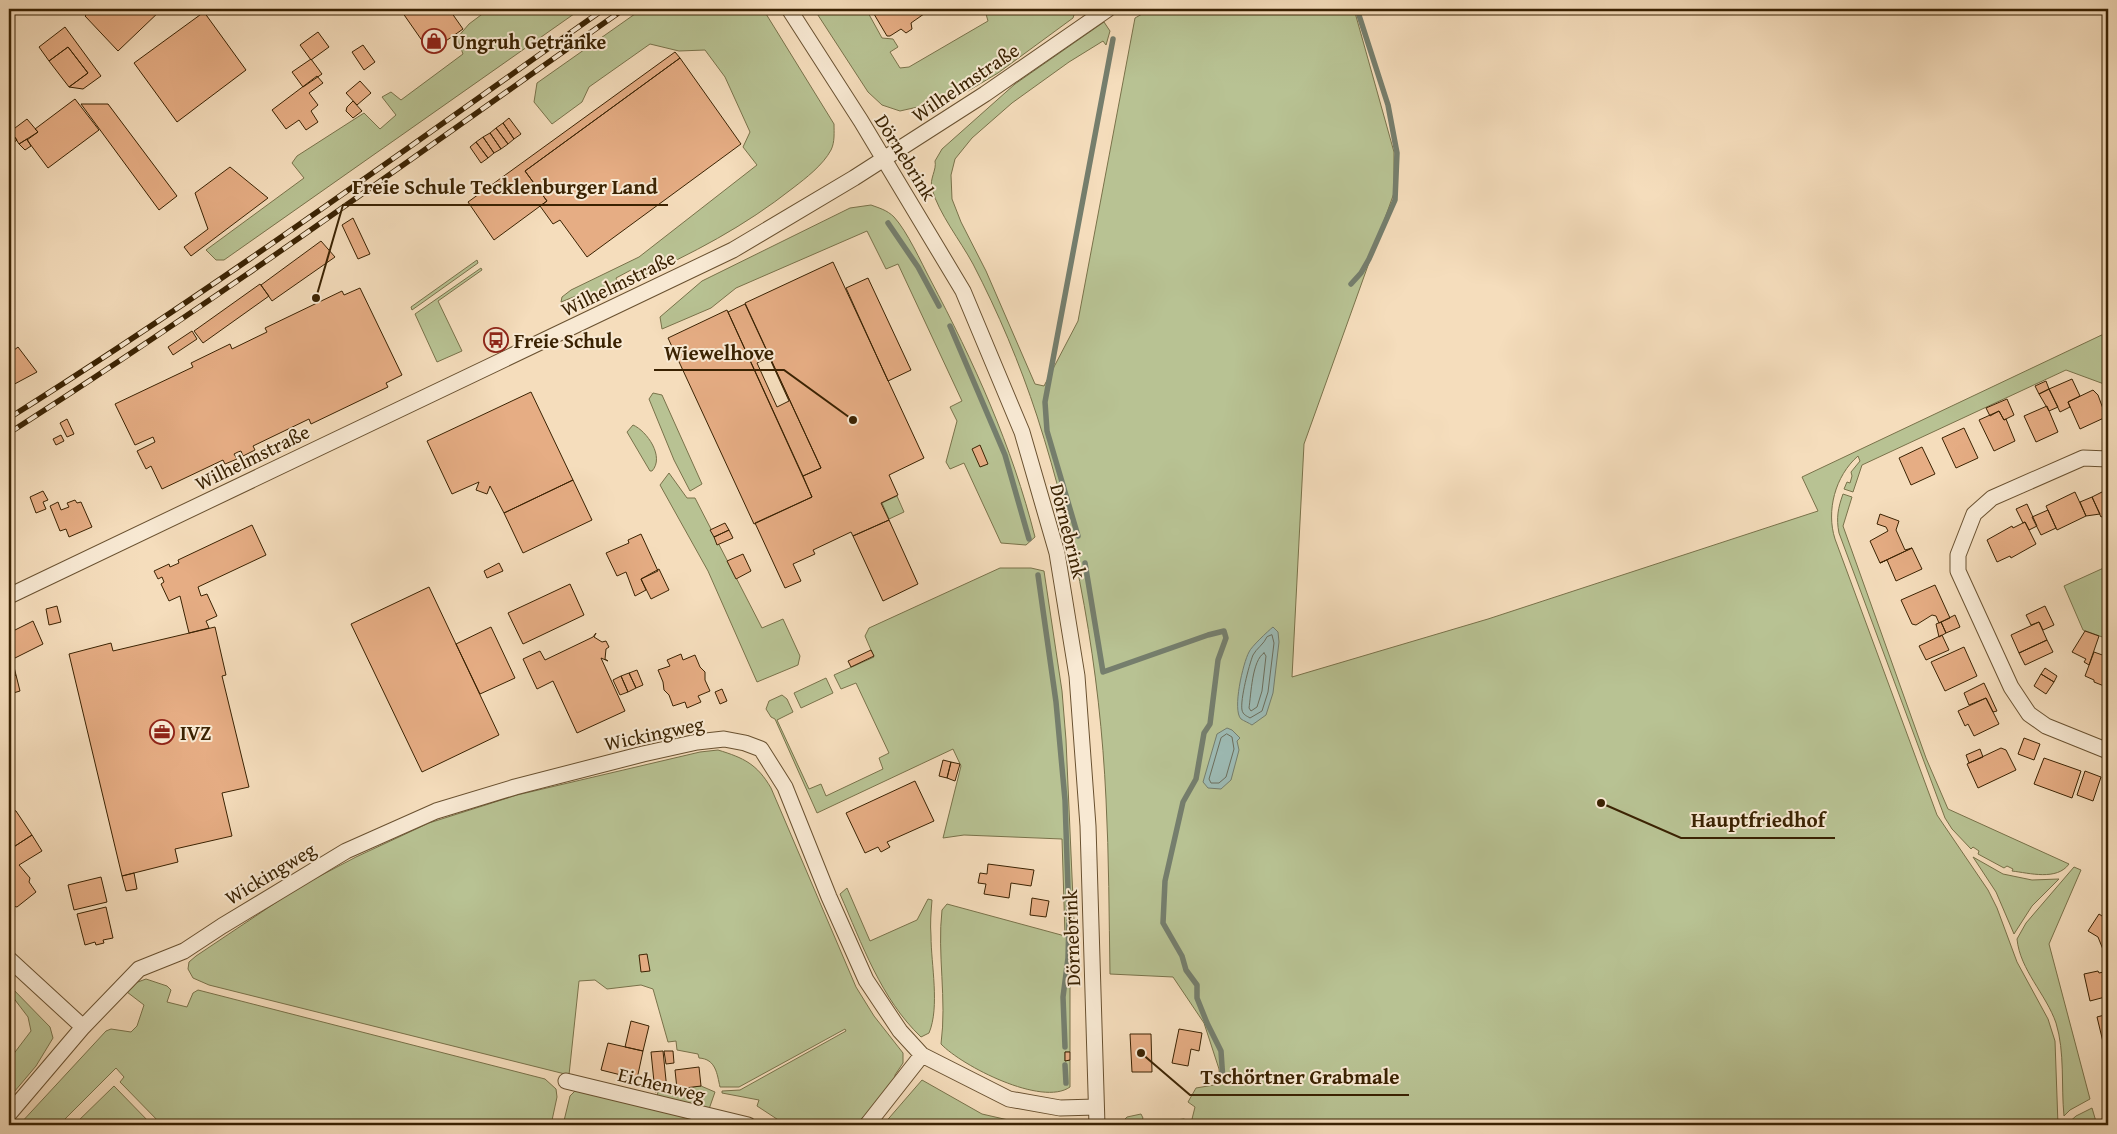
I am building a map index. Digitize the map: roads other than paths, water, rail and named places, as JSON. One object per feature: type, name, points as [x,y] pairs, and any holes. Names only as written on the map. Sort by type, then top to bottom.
[{"type":"street","name":"Dörnebrink","points":[[789,9],[884,159],[963,291],[1022,432],[1057,553],[1078,676],[1088,826],[1097,1125]]},
{"type":"street","name":"Wilhelmstraße","points":[[9,596],[724,254],[884,159],[985,94],[1108,9]]},
{"type":"street","points":[[2108,459],[2083,458],[1992,498],[1974,514],[1958,555],[1958,571],[2011,687],[2030,714],[2046,726],[2108,751]]},
{"type":"street","name":"Wickingweg","points":[[9,1114],[83,1027],[139,969],[184,952],[222,926],[346,851],[436,811],[515,786],[698,742],[724,740],[745,743],[761,750],[785,787],[829,897],[866,980],[900,1031],[922,1056],[1009,1098],[1060,1108],[1096,1107]]},
{"type":"street","points":[[9,959],[83,1027]]},
{"type":"street","points":[[867,1125],[922,1056]]},
{"type":"street","name":"Eichenweg","points":[[566,1081],[748,1125]]},
{"type":"water","points":[[1273,627],[1278,632],[1279,642],[1273,693],[1266,715],[1252,725],[1241,719],[1239,714],[1238,697],[1241,676],[1250,650]]},
{"type":"water","points":[[1227,728],[1240,738],[1237,741],[1239,750],[1231,780],[1221,789],[1208,788],[1203,782],[1217,734]]},
{"type":"waterway","points":[[1351,284],[1361,273],[1369,259],[1395,200],[1397,153],[1388,105],[1357,9]]},
{"type":"waterway","points":[[1078,536],[1047,431],[1045,402],[1113,39]]},
{"type":"waterway","points":[[888,223],[918,267],[939,306]]},
{"type":"waterway","points":[[950,326],[1005,455],[1029,539]]},
{"type":"waterway","points":[[1085,563],[1103,672],[1208,635],[1224,631],[1226,638],[1218,660],[1210,724],[1204,733],[1196,779],[1183,802],[1165,881],[1163,923],[1182,956],[1186,970],[1197,985],[1197,998],[1221,1051],[1223,1081]]},
{"type":"waterway","points":[[1038,575],[1056,702],[1065,800],[1069,919],[1068,958],[1063,997],[1065,1047]]},
{"type":"waterway","points":[[1065,1065],[1066,1083]]},
{"type":"railway","points":[[9,418],[235,269],[604,9]]},
{"type":"railway","points":[[9,433],[242,278],[624,9]]},
{"type":"place","name":"Ungruh Getränke","points":[[434,41]]},
{"type":"place","name":"Freie Schule Tecklenburger Land","points":[[316,298]]},
{"type":"place","name":"Freie Schule","points":[[496,340]]},
{"type":"place","name":"Wiewelhove","points":[[853,420]]},
{"type":"place","name":"IVZ","points":[[162,732]]},
{"type":"place","name":"Hauptfriedhof","points":[[1601,803]]},
{"type":"place","name":"Tschörtner Grabmale","points":[[1141,1053]]}]
